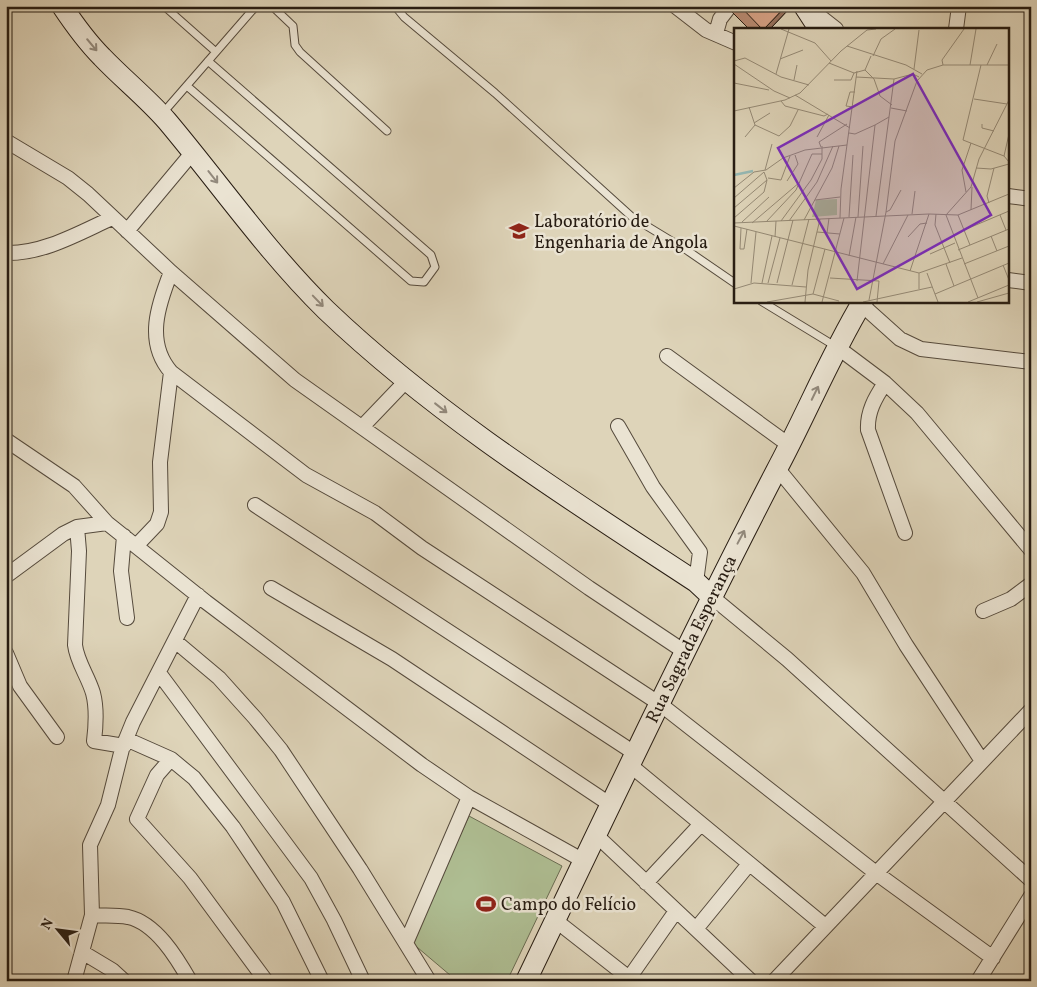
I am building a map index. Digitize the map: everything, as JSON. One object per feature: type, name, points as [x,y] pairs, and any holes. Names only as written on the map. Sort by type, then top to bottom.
[{"type":"street","points":[[62,6],[102,58],[161,114],[293,275],[327,310],[407,380],[536,477],[696,582],[787,659],[1031,880]]},
{"type":"street","points":[[675,6],[695,23],[734,42]]},
{"type":"street","points":[[716,33],[720,19],[730,6]]},
{"type":"street","points":[[805,6],[821,28]]},
{"type":"street","points":[[956,28],[959,6]]},
{"type":"street","points":[[6,141],[68,178],[88,194],[171,272],[295,380],[589,588],[685,652]]},
{"type":"street","points":[[127,231],[193,152]]},
{"type":"street","points":[[1010,196],[1031,199]]},
{"type":"street","points":[[6,253],[22,253],[57,242],[112,218]]},
{"type":"street","points":[[171,272],[156,319],[156,336],[162,362],[171,372],[306,475],[391,523],[422,548],[660,704],[876,873],[993,958]]},
{"type":"street","points":[[1010,280],[1031,283]]},
{"type":"street","points":[[862,302],[909,345],[921,349],[1031,362]]},
{"type":"street","name":"Rua Sagrada Esperança","points":[[529,979],[555,920],[722,574],[778,469],[837,347],[862,302]]},
{"type":"street","points":[[837,347],[884,383],[917,413],[1031,550]]},
{"type":"street","points":[[667,356],[789,445]]},
{"type":"street","points":[[137,545],[160,517],[161,454],[171,372]]},
{"type":"street","points":[[362,427],[407,380]]},
{"type":"street","points":[[884,383],[874,399],[867,419],[868,430],[905,533]]},
{"type":"street","points":[[618,426],[653,486],[700,552],[696,582]]},
{"type":"street","points":[[6,440],[74,486],[107,523],[198,595],[422,765],[469,797],[584,861]]},
{"type":"street","points":[[778,469],[863,573],[906,645],[982,761]]},
{"type":"street","points":[[255,504],[633,759],[700,825],[825,926]]},
{"type":"street","points":[[6,576],[63,534],[77,527],[107,523]]},
{"type":"street","points":[[77,527],[79,551],[75,644],[76,656],[92,693],[95,710],[94,741],[125,742],[171,758],[194,778],[233,827],[283,902],[322,981]]},
{"type":"street","points":[[124,536],[121,571],[127,618]]},
{"type":"street","points":[[983,611],[1011,599],[1031,584]]},
{"type":"street","points":[[271,588],[392,659],[611,805]]},
{"type":"street","points":[[74,981],[92,916],[90,845],[108,805],[125,742],[198,595]]},
{"type":"street","points":[[175,640],[219,678],[256,718],[281,750],[429,981]]},
{"type":"street","points":[[6,653],[20,686],[57,737]]},
{"type":"street","points":[[159,673],[311,878],[334,920],[363,981]]},
{"type":"street","points":[[774,981],[1031,710]]},
{"type":"street","points":[[171,758],[157,775],[137,819],[190,878],[257,966],[266,981]]},
{"type":"street","points":[[406,943],[469,797]]},
{"type":"street","points":[[646,883],[700,825]]},
{"type":"street","points":[[596,835],[751,981]]},
{"type":"street","points":[[696,930],[749,864]]},
{"type":"street","points":[[978,981],[1031,896]]},
{"type":"street","points":[[555,920],[628,979],[676,911]]},
{"type":"street","points":[[92,916],[128,917],[153,930],[190,981]]},
{"type":"street","points":[[82,952],[112,970],[124,981]]},
{"type":"street","points":[[255,981],[257,966]]},
{"type":"lane","points":[[164,6],[216,52]]},
{"type":"lane","points":[[161,114],[256,6]]},
{"type":"lane","points":[[272,6],[292,26],[295,45],[300,52],[387,131]]},
{"type":"lane","points":[[395,6],[404,17],[495,94],[632,218],[688,251],[734,283]]},
{"type":"lane","points":[[187,86],[411,281],[424,282],[435,267],[431,255],[208,60]]},
{"type":"lane","points":[[763,302],[837,347]]},
{"type":"green space","name":"Campo do Felício","points":[[469,816],[562,866],[507,981],[457,981],[411,942]]},
{"type":"building","points":[[740,6],[786,6],[765,28],[761,28]]},
{"type":"place","name":"Laboratório de Engenharia de Angola","points":[[519,231]]},
{"type":"place","name":"Campo do Felício","points":[[486,904]]}]
